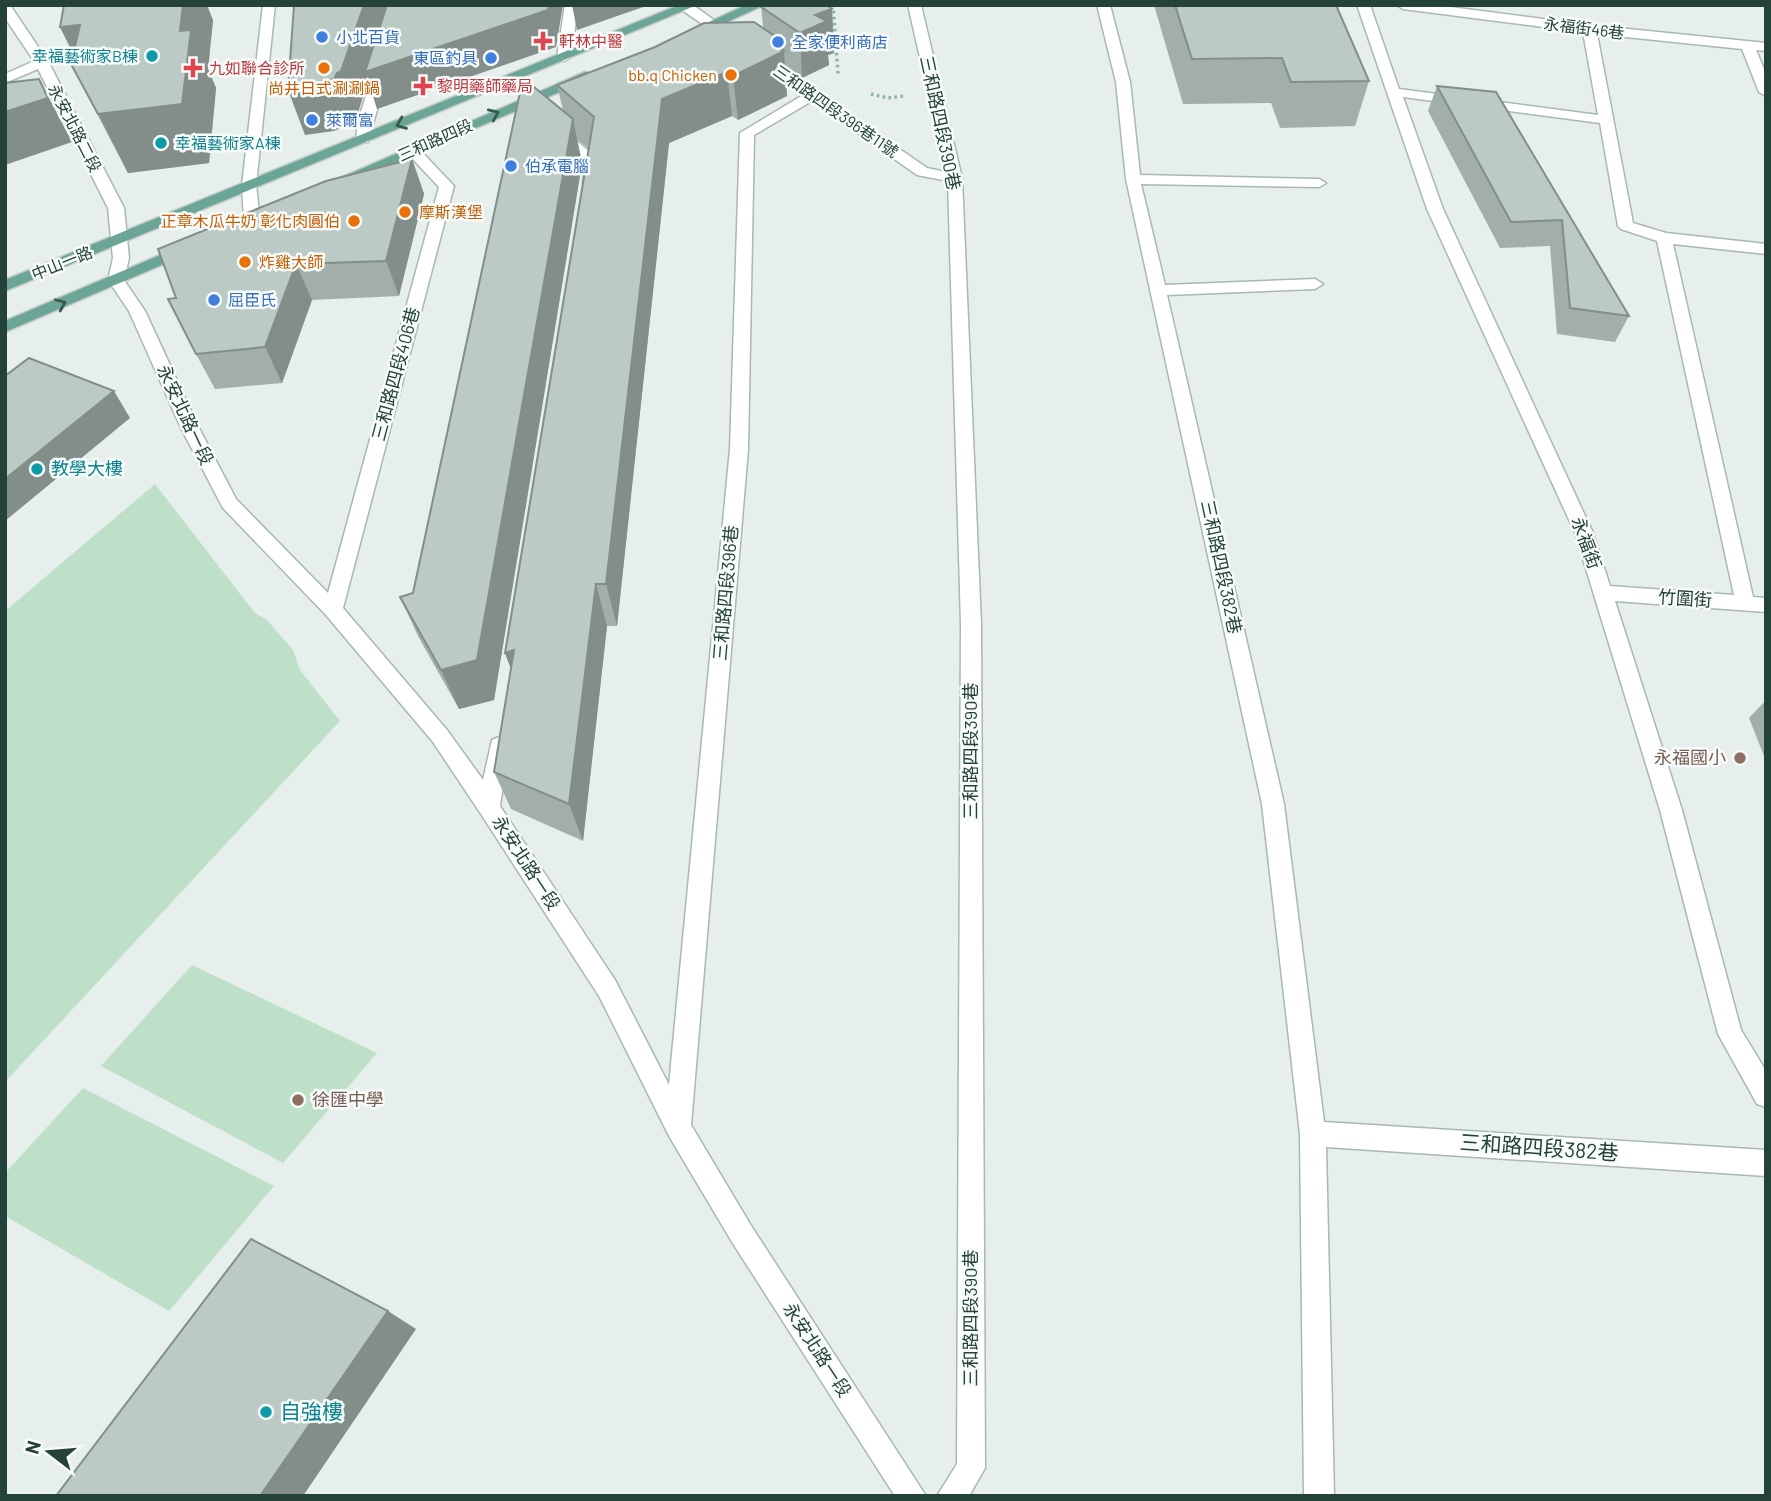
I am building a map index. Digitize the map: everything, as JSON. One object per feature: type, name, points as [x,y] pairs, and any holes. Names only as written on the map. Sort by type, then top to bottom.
[{"type":"main road","points":[[675,40],[758,5]]},
{"type":"main road","name":"三和路四段","points":[[118,260],[249,184],[689,6]]},
{"type":"main road","name":"三和路四段","points":[[327,187],[598,71]]},
{"type":"main road","points":[[5,327],[118,260],[202,242]]},
{"type":"main road","name":"中山一路","points":[[5,286],[118,260]]},
{"type":"street","points":[[252,220],[249,184],[269,5]]},
{"type":"street","points":[[564,57],[572,5]]},
{"type":"street","name":"三和路四段390巷","points":[[914,5],[955,178],[971,624],[971,1468],[951,1496]]},
{"type":"street","name":"三和路四段382巷","points":[[1103,5],[1123,82],[1133,179],[1273,804],[1313,1134],[1319,1496]]},
{"type":"street","name":"永福街","points":[[1363,5],[1435,209],[1584,533],[1671,810],[1730,1034],[1766,1095]]},
{"type":"street","name":"永福街46巷","points":[[1403,5],[1589,29],[1766,47]]},
{"type":"street","name":"三和路四段396巷11號","points":[[689,6],[922,172],[955,178]]},
{"type":"street","name":"永安北路二段","points":[[5,8],[43,63],[116,208],[118,260]]},
{"type":"street","points":[[1589,29],[1626,226],[1664,238],[1763,248],[1766,265]]},
{"type":"street","points":[[1747,45],[1766,92]]},
{"type":"street","points":[[363,139],[365,121],[385,57]]},
{"type":"street","points":[[5,79],[43,63]]},
{"type":"street","points":[[1394,92],[1606,120]]},
{"type":"street","name":"三和路四段396巷","points":[[678,1127],[739,449],[747,133],[813,95]]},
{"type":"street","points":[[522,102],[593,161],[586,202]]},
{"type":"street","name":"三和路四段406巷","points":[[333,610],[447,186],[412,150]]},
{"type":"street","points":[[1133,179],[1319,183]]},
{"type":"street","points":[[1664,238],[1745,603]]},
{"type":"street","name":"永安北路一段","points":[[118,260],[137,311],[190,428],[229,503],[333,610],[440,736],[489,807],[607,988],[678,1127],[741,1233],[912,1496]]},
{"type":"street","points":[[1160,290],[1315,284]]},
{"type":"street","name":"竹圍街","points":[[1604,593],[1766,605]]},
{"type":"street","points":[[489,807],[502,724]]},
{"type":"street","name":"三和路四段382巷","points":[[1313,1134],[1766,1163]]},
{"type":"path","points":[[833,5],[838,75]]},
{"type":"path","points":[[867,93],[888,98],[935,90]]},
{"type":"green space","points":[[155,484],[255,613],[267,620],[293,650],[300,670],[340,721],[5,1082],[5,611]]},
{"type":"green space","points":[[192,965],[377,1053],[283,1163],[101,1066]]},
{"type":"green space","points":[[83,1088],[274,1186],[169,1311],[5,1216],[5,1173]]},
{"type":"building","points":[[64,5],[183,5],[180,31],[191,30],[182,104],[98,114],[71,64],[80,25],[60,27]]},
{"type":"building","points":[[294,5],[364,5],[341,71],[334,79],[317,86],[288,90]]},
{"type":"building","points":[[387,5],[549,5],[548,10],[365,72]]},
{"type":"building","points":[[761,5],[827,5],[832,9],[815,15],[827,21],[800,33]]},
{"type":"building","points":[[1175,5],[1336,5],[1369,81],[1291,82],[1282,58],[1192,59]]},
{"type":"building","points":[[754,22],[782,41],[772,45],[784,51],[733,76],[727,72],[662,99],[606,584],[596,584],[569,804],[494,772],[514,650],[505,653],[594,117],[557,85],[655,47],[704,23]]},
{"type":"building","points":[[523,78],[573,119],[477,660],[441,670],[400,597],[413,593]]},
{"type":"building","points":[[39,79],[48,98],[5,112],[5,83]]},
{"type":"building","points":[[1437,86],[1496,92],[1629,316],[1570,308],[1562,220],[1511,222]]},
{"type":"building","points":[[412,159],[386,261],[296,264],[265,347],[196,354],[168,299],[176,298],[158,249],[326,181]]},
{"type":"building","points":[[29,358],[114,391],[5,479],[5,376]]},
{"type":"building","name":"自強樓","points":[[251,1239],[388,1311],[260,1496],[56,1496]]},
{"type":"place","name":"小北百貨","points":[[322,37]]},
{"type":"place","name":"軒林中醫","points":[[543,41]]},
{"type":"place","name":"全家便利商店","points":[[778,42]]},
{"type":"place","name":"幸福藝術家B棟","points":[[152,56]]},
{"type":"place","name":"東區釣具","points":[[491,58]]},
{"type":"place","name":"九如聯合診所","points":[[193,68]]},
{"type":"place","name":"尚井日式涮涮鍋","points":[[324,68]]},
{"type":"place","name":"bb.q Chicken","points":[[731,75]]},
{"type":"place","name":"黎明藥師藥局","points":[[423,86]]},
{"type":"place","name":"萊爾富","points":[[312,120]]},
{"type":"place","name":"幸福藝術家A棟","points":[[161,143]]},
{"type":"place","name":"伯承電腦","points":[[511,166]]},
{"type":"place","name":"摩斯漢堡","points":[[405,212]]},
{"type":"place","name":"正章木瓜牛奶 彰化肉圓伯","points":[[354,221]]},
{"type":"place","name":"炸雞大師","points":[[245,262]]},
{"type":"place","name":"屈臣氏","points":[[214,300]]},
{"type":"place","name":"教學大樓","points":[[37,469]]},
{"type":"place","name":"永福國小","points":[[1740,758]]},
{"type":"place","name":"徐匯中學","points":[[298,1100]]},
{"type":"place","name":"自強樓","points":[[266,1412]]}]
